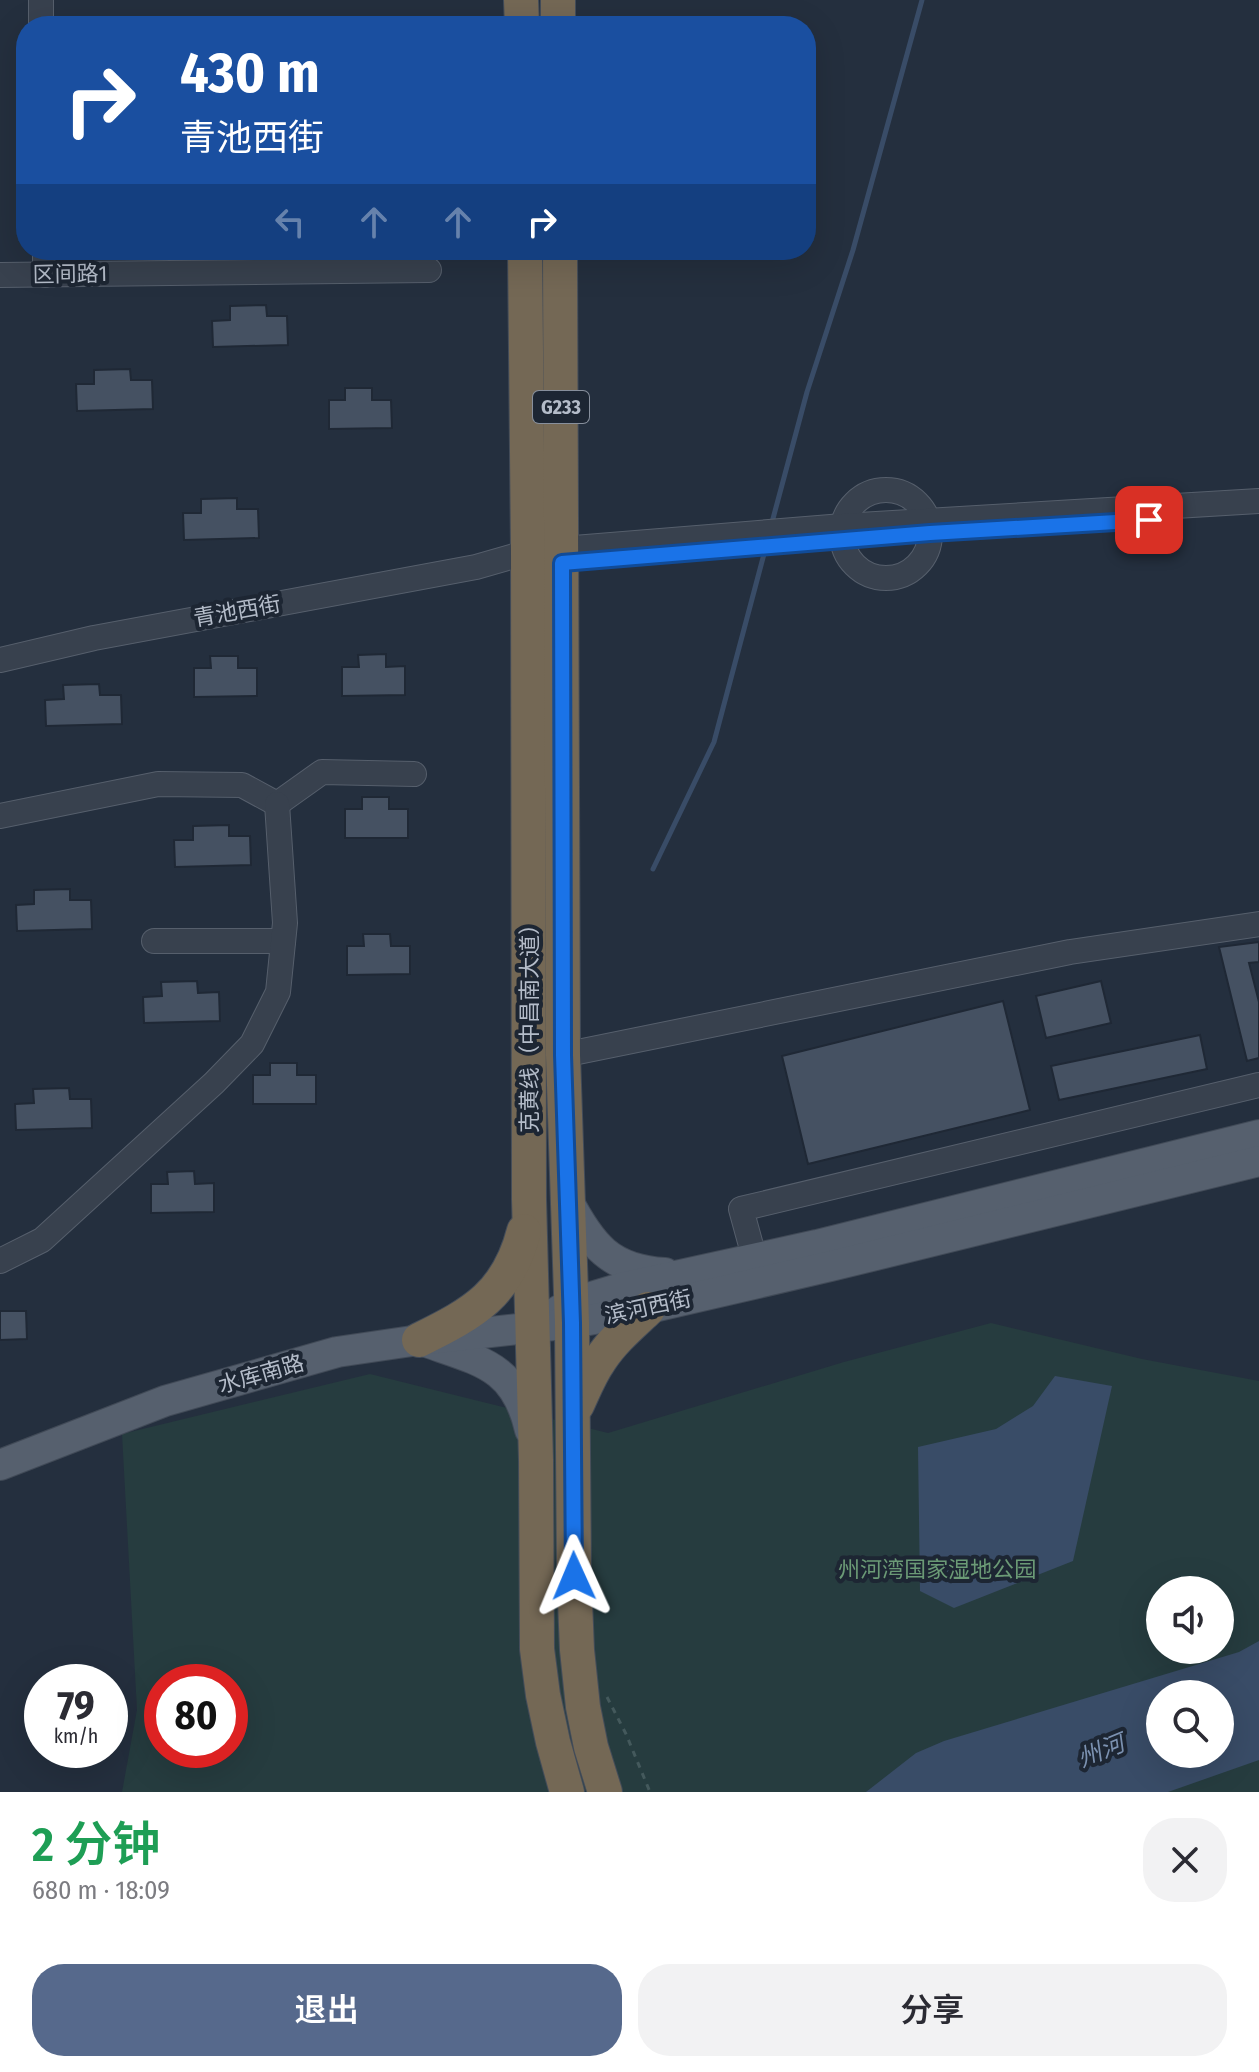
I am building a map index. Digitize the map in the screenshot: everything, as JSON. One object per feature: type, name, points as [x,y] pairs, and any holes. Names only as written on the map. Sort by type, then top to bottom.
[{"type":"highway","name":"克黄线（中昌南大道）","points":[[526,260],[545,558],[572,1313],[577,1650],[583,1707],[605,1792]]},
{"type":"highway","name":"克黄线（中昌南大道）","points":[[560,260],[545,558],[529,1199],[537,1649],[543,1695],[567,1792]]},
{"type":"highway","points":[[419,1340],[465,1317],[493,1293],[516,1255],[529,1199]]},
{"type":"highway","points":[[572,1417],[601,1358],[648,1309]]},
{"type":"main road","name":"滨河西街","points":[[533,1326],[572,1313],[621,1288],[755,1260],[1259,1135]]},
{"type":"main road","name":"滨河西街","points":[[572,1313],[648,1309],[1259,1161]]},
{"type":"main road","points":[[567,1199],[589,1236],[617,1262],[650,1272],[687,1274]]},
{"type":"main road","name":"水库南路","points":[[0,1465],[165,1401],[337,1352],[533,1326]]},
{"type":"main road","points":[[419,1340],[474,1358],[491,1366],[506,1379],[525,1408],[536,1460]]},
{"type":"street","points":[[45,260],[45,275]]},
{"type":"street","name":"区间路1","points":[[0,275],[429,270]]},
{"type":"street","points":[[874,491],[903,493],[916,501],[925,513],[929,527],[930,541],[917,566],[891,578],[877,577],[863,571],[852,562],[845,550],[843,533],[850,508],[861,497],[874,491]]},
{"type":"street","name":"青池西街","points":[[0,660],[94,638],[476,567],[545,558],[1259,501]]},
{"type":"street","name":"青池西街","points":[[929,527],[1259,513]]},
{"type":"street","points":[[277,804],[322,772],[414,774]]},
{"type":"street","points":[[0,816],[158,784],[242,785],[277,804]]},
{"type":"street","points":[[0,1261],[42,1240],[214,1083],[252,1044],[278,992],[285,923],[277,804]]},
{"type":"street","points":[[563,1055],[1070,952],[1259,924]]},
{"type":"street","points":[[154,941],[283,941]]},
{"type":"street","points":[[755,1260],[741,1209],[1259,1085]]},
{"type":"path","points":[[605,1693],[650,1792]]},
{"type":"green space","name":"州河湾国家湿地公园","points":[[991,1323],[1142,1359],[1259,1381],[1259,1792],[122,1792],[137,1710],[122,1434],[370,1374],[608,1433],[844,1362]]},
{"type":"water","points":[[1055,1376],[1112,1386],[1073,1561],[954,1608],[920,1591],[918,1447],[996,1429],[1033,1406]]},
{"type":"water","name":"州河","points":[[1259,1641],[1259,1760],[1168,1792],[866,1792],[916,1753],[944,1741],[1146,1680],[1146,1768],[1234,1768],[1234,1680],[1146,1680],[1199,1664],[1234,1664],[1234,1654]]},
{"type":"building","points":[[266,305],[267,316],[287,316],[288,345],[213,347],[212,321],[230,320],[230,306]]},
{"type":"building","points":[[130,369],[131,380],[152,380],[153,409],[77,411],[76,384],[94,384],[94,370]]},
{"type":"building","points":[[345,388],[372,388],[372,400],[391,400],[392,428],[329,429],[329,400],[345,400]]},
{"type":"building","points":[[237,498],[237,509],[258,509],[259,538],[184,540],[183,513],[201,513],[201,499]]},
{"type":"building","points":[[386,654],[386,667],[405,666],[405,695],[342,696],[342,667],[359,667],[358,655]]},
{"type":"building","points":[[210,656],[238,656],[238,668],[257,668],[257,696],[194,697],[194,668],[211,668]]},
{"type":"building","points":[[99,684],[100,695],[121,695],[122,724],[46,726],[45,700],[64,699],[63,685]]},
{"type":"building","points":[[362,797],[389,797],[389,809],[408,809],[408,838],[345,838],[345,809],[362,809]]},
{"type":"building","points":[[229,825],[229,836],[250,836],[251,865],[175,867],[174,840],[193,840],[193,826]]},
{"type":"building","points":[[70,889],[70,900],[91,900],[92,929],[17,931],[16,905],[34,904],[34,890]]},
{"type":"building","points":[[363,934],[390,934],[391,946],[410,946],[410,974],[347,975],[347,946],[364,946]]},
{"type":"building","points":[[1259,942],[1259,962],[1249,963],[1259,1002],[1259,1058],[1247,1061],[1219,947]]},
{"type":"building","points":[[197,981],[198,993],[219,992],[220,1021],[144,1023],[143,997],[162,996],[161,982]]},
{"type":"building","points":[[1101,981],[1111,1023],[1046,1038],[1036,996]]},
{"type":"building","points":[[1003,1001],[1030,1110],[808,1164],[782,1056]]},
{"type":"building","points":[[1200,1035],[1207,1069],[1059,1100],[1051,1066]]},
{"type":"building","points":[[270,1063],[297,1063],[297,1075],[316,1075],[316,1104],[253,1104],[253,1075],[270,1075]]},
{"type":"building","points":[[69,1088],[70,1099],[91,1099],[92,1128],[16,1130],[15,1104],[34,1103],[33,1089]]},
{"type":"building","points":[[194,1171],[195,1184],[214,1183],[214,1212],[151,1213],[151,1184],[168,1184],[167,1172]]},
{"type":"building","points":[[0,1311],[26,1311],[27,1339],[0,1340]]},
{"type":"waterway","points":[[771,526],[807,392],[853,250],[922,0]]},
{"type":"waterway","points":[[653,869],[714,742],[768,539]]},
{"type":"route","points":[[574,1576],[572,1323],[563,1055],[562,563],[930,533],[1149,520]]}]
